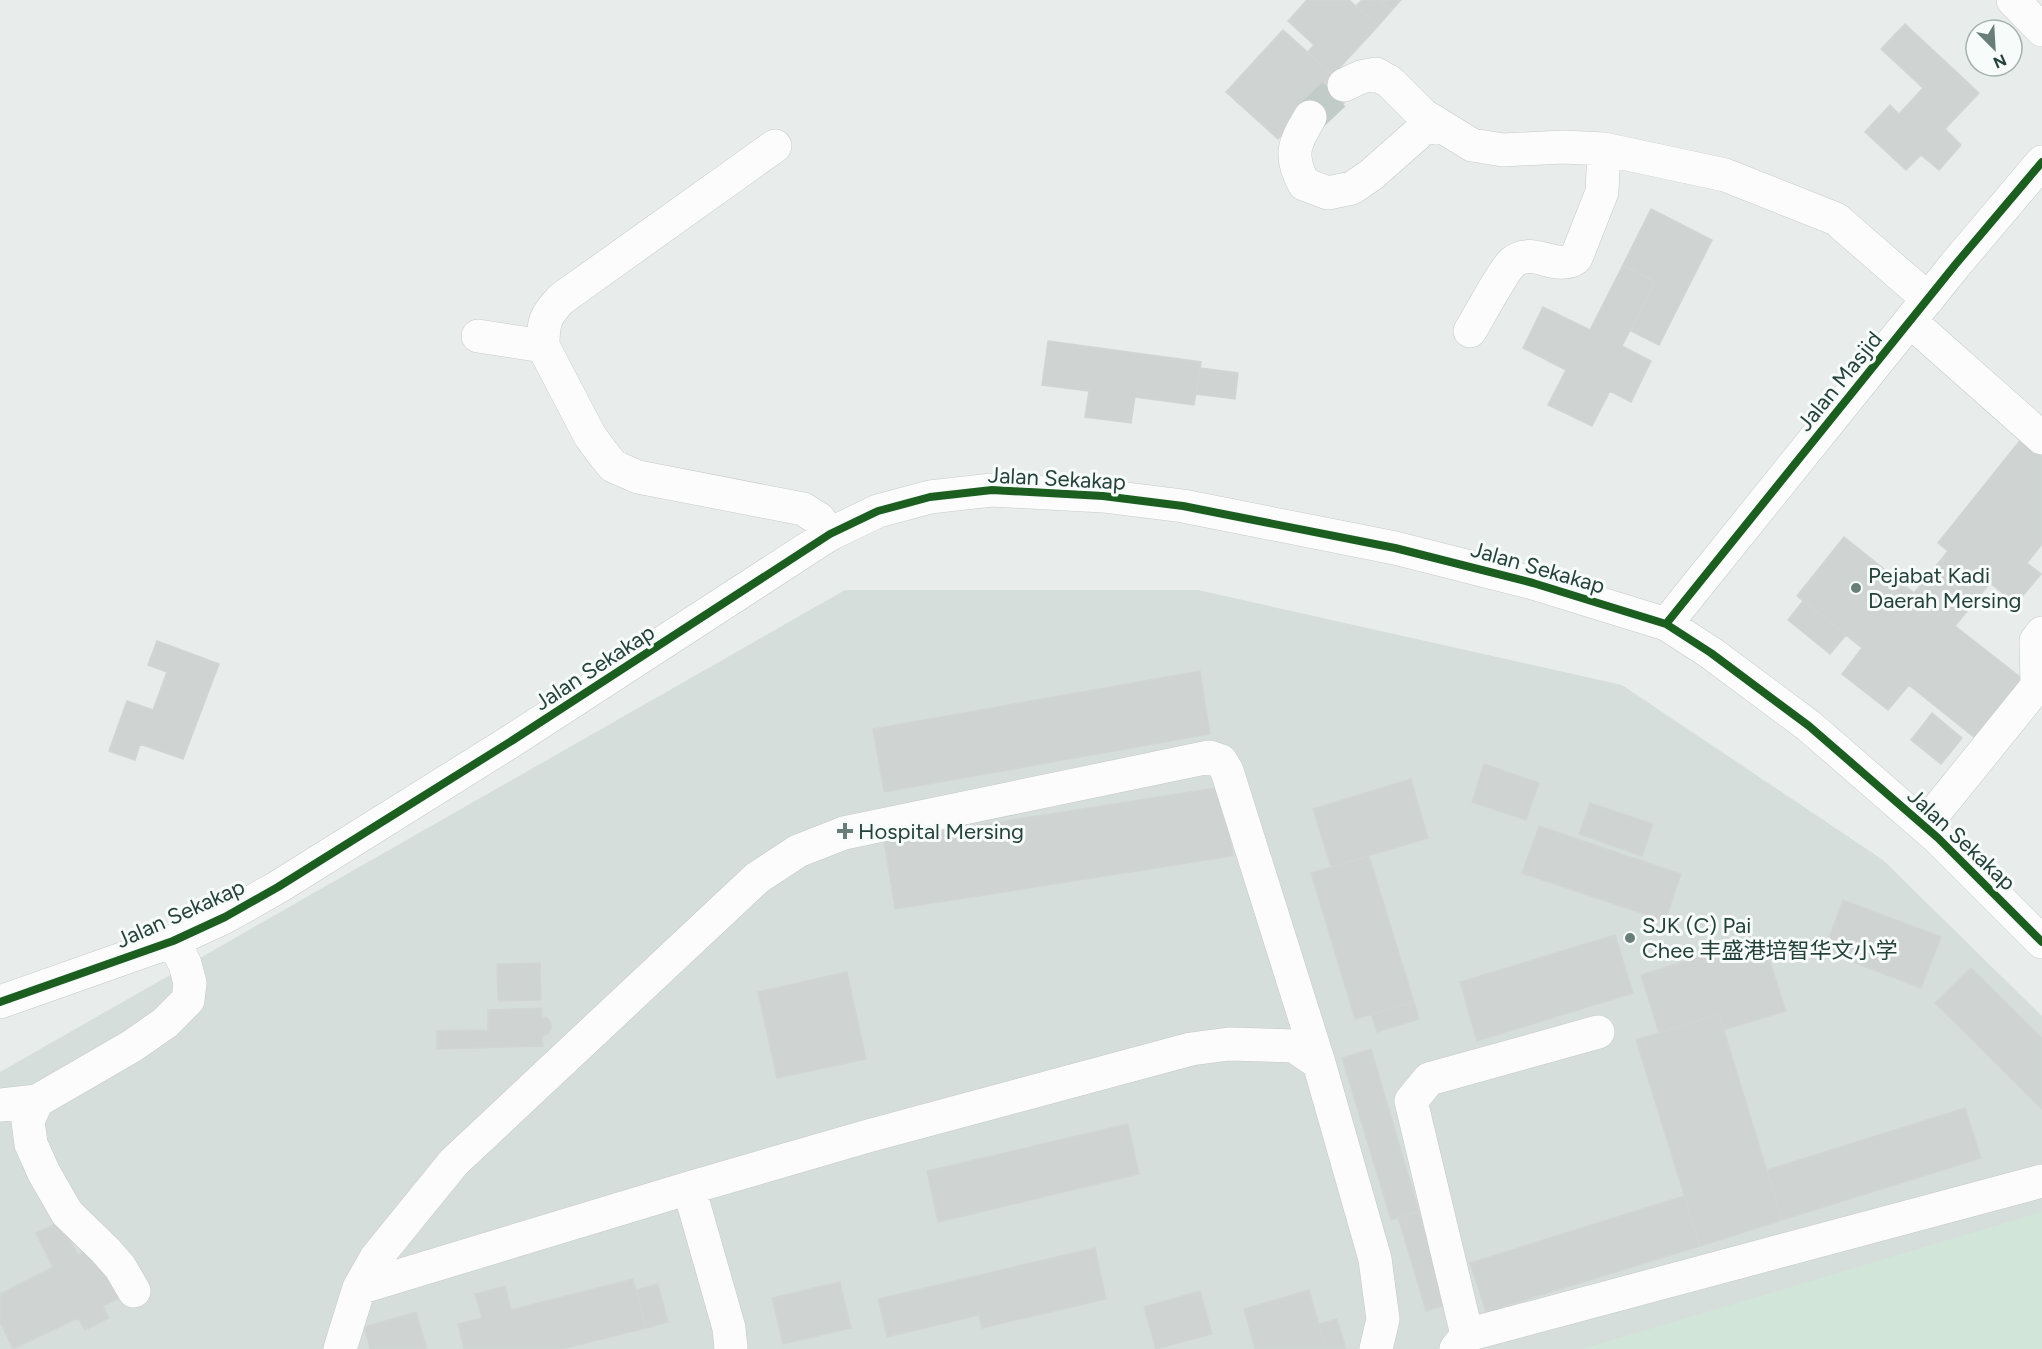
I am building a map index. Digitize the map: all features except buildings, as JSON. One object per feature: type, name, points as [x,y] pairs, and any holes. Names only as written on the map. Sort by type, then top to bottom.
[{"type":"street","points":[[2013,0],[2042,30]]},
{"type":"street","points":[[1344,85],[1360,77],[1376,74],[1390,82],[1423,115],[1472,146],[1503,150],[1563,147],[1604,149],[1725,176],[1836,219],[1919,310],[2042,438]]},
{"type":"street","points":[[1310,117],[1296,142],[1296,168],[1304,184],[1328,193],[1352,188],[1371,175],[1423,129],[1441,126]]},
{"type":"street","points":[[775,146],[561,299],[549,312],[543,325],[543,346],[590,436],[613,466],[638,477],[803,508],[819,519],[830,534]]},
{"type":"street","points":[[1470,331],[1512,262],[1526,256],[1544,258],[1561,264],[1576,258],[1602,192],[1604,149]]},
{"type":"street","name":"Jalan Masjid","points":[[1666,624],[1919,310],[2042,162]]},
{"type":"street","points":[[478,336],[543,346]]},
{"type":"street","name":"Jalan Sekakap","points":[[0,1002],[173,941],[225,917],[278,887],[523,734],[830,534],[878,511],[930,497],[992,490],[1103,496],[1183,506],[1395,548],[1533,583],[1666,624],[1712,653],[1809,726],[1924,826],[2042,942]]},
{"type":"street","points":[[1924,826],[2037,686],[2036,641],[2042,633]]},
{"type":"street","points":[[340,1349],[359,1288],[376,1258],[454,1162],[757,878],[798,851],[844,833],[1209,757],[1221,761],[1227,771],[1318,1063],[1375,1260],[1383,1319],[1376,1349]]},
{"type":"street","points":[[0,1105],[37,1101],[132,1046],[165,1023],[188,1000],[190,983],[185,964],[173,941]]},
{"type":"street","points":[[1599,1032],[1429,1079],[1411,1101],[1462,1342],[2042,1181]]},
{"type":"street","points":[[359,1288],[868,1136],[1191,1049],[1230,1044],[1294,1046],[1318,1063]]},
{"type":"street","points":[[37,1101],[28,1121],[31,1144],[44,1173],[67,1213],[120,1267],[134,1291]]},
{"type":"street","points":[[689,1188],[729,1328],[731,1349]]},
{"type":"shaded area","name":"Hospital Mersing","points":[[845,590],[1198,590],[1622,685],[1883,860],[2042,1016],[2042,1349],[0,1349],[0,1072]]},
{"type":"green space","points":[[2042,1212],[2042,1349],[1586,1349],[1586,1348]]},
{"type":"tunnel","points":[[1310,117],[1344,85]]},
{"type":"cycle path","points":[[1666,624],[1955,265],[2042,162]]},
{"type":"cycle path","points":[[0,1002],[173,941],[225,917],[278,887],[513,740],[830,534],[878,511],[930,497],[992,490],[1103,496],[1183,506],[1395,548],[1533,583],[1666,624],[1711,653],[1809,726],[1938,838],[2042,942]]},
{"type":"place","name":"Pejabat Kadi Daerah Mersing","points":[[1856,588]]},
{"type":"place","name":"Hospital Mersing","points":[[845,831]]},
{"type":"place","name":"SJK (C) Pai Chee 丰盛港培智华文小学","points":[[1630,938]]}]
